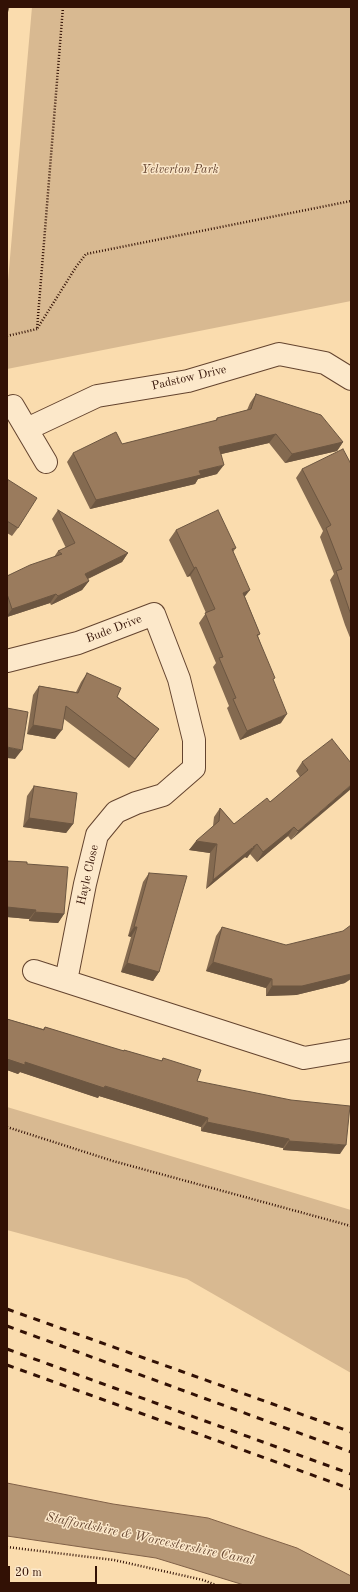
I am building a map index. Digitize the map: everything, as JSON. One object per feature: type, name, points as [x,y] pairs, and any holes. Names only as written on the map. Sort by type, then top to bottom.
[{"type":"street","name":"Padstow Drive","points":[[27,429],[97,396],[188,381],[279,354],[326,363],[351,379]]},
{"type":"street","points":[[13,406],[46,462]]},
{"type":"street","name":"Bude Drive","points":[[7,661],[78,643],[154,614],[179,679]]},
{"type":"street","name":"Hayle Close","points":[[66,981],[84,884],[97,835],[116,812],[136,803],[163,795],[194,768],[194,740],[179,679]]},
{"type":"street","points":[[34,971],[304,1058],[351,1050]]},
{"type":"path","points":[[37,329],[63,7]]},
{"type":"path","points":[[7,336],[37,329],[86,254],[351,201]]},
{"type":"path","points":[[7,1127],[113,1161],[351,1226]]},
{"type":"path","points":[[7,1547],[114,1560],[203,1580],[216,1585]]},
{"type":"green space","name":"Yelverton Park","points":[[32,7],[351,7],[351,301],[7,369],[7,292]]},
{"type":"green space","points":[[7,1107],[351,1210],[351,1373],[187,1279],[7,1230]]},
{"type":"water","name":"Staffordshire & Worcestershire Canal","points":[[7,1483],[113,1504],[208,1518],[297,1548],[351,1576],[351,1585],[244,1585],[156,1558],[7,1536]]},
{"type":"building","points":[[256,394],[321,415],[343,442],[292,454],[276,434],[219,447],[224,465],[199,471],[201,475],[96,500],[73,453],[116,432],[122,444],[217,420],[217,418],[251,409]]},
{"type":"building","points":[[343,449],[351,464],[351,615],[336,571],[342,569],[326,528],[331,525],[302,469]]},
{"type":"building","points":[[7,479],[37,498],[18,528],[7,521]]},
{"type":"building","points":[[58,510],[128,553],[85,574],[89,581],[58,596],[56,594],[12,609],[7,594],[7,576],[30,565],[62,554],[58,551],[75,543]]},
{"type":"building","points":[[218,510],[236,548],[232,549],[250,590],[243,593],[260,634],[257,635],[275,678],[273,679],[287,714],[247,731],[233,699],[236,698],[219,658],[223,657],[205,613],[215,609],[196,567],[194,568],[176,530]]},
{"type":"building","points":[[87,673],[121,688],[117,697],[159,729],[135,759],[66,706],[62,730],[33,725],[39,686],[78,693]]},
{"type":"building","points":[[7,708],[28,712],[22,750],[7,747]]},
{"type":"building","points":[[332,739],[351,763],[351,785],[298,831],[294,827],[263,852],[257,844],[253,847],[254,849],[252,848],[213,880],[217,844],[196,841],[219,821],[220,808],[234,824],[267,798],[270,802],[308,770],[302,762]]},
{"type":"building","points":[[34,786],[77,793],[73,824],[29,818]]},
{"type":"building","points":[[7,861],[68,867],[64,914],[35,912],[36,910],[7,907]]},
{"type":"building","points":[[149,873],[187,876],[159,972],[127,963],[137,927],[134,927]]},
{"type":"building","points":[[351,925],[351,974],[302,986],[272,986],[272,979],[213,962],[222,927],[286,945],[343,931]]},
{"type":"building","points":[[7,1019],[44,1030],[45,1027],[162,1061],[163,1058],[201,1070],[197,1081],[291,1100],[350,1106],[346,1145],[289,1141],[289,1139],[207,1122],[208,1118],[105,1086],[104,1088],[25,1062],[25,1065],[7,1059]]},
{"type":"railway","points":[[7,1309],[351,1432]]},
{"type":"railway","points":[[7,1326],[351,1452]]},
{"type":"railway","points":[[7,1349],[351,1474]]},
{"type":"railway","points":[[7,1365],[351,1489]]}]
